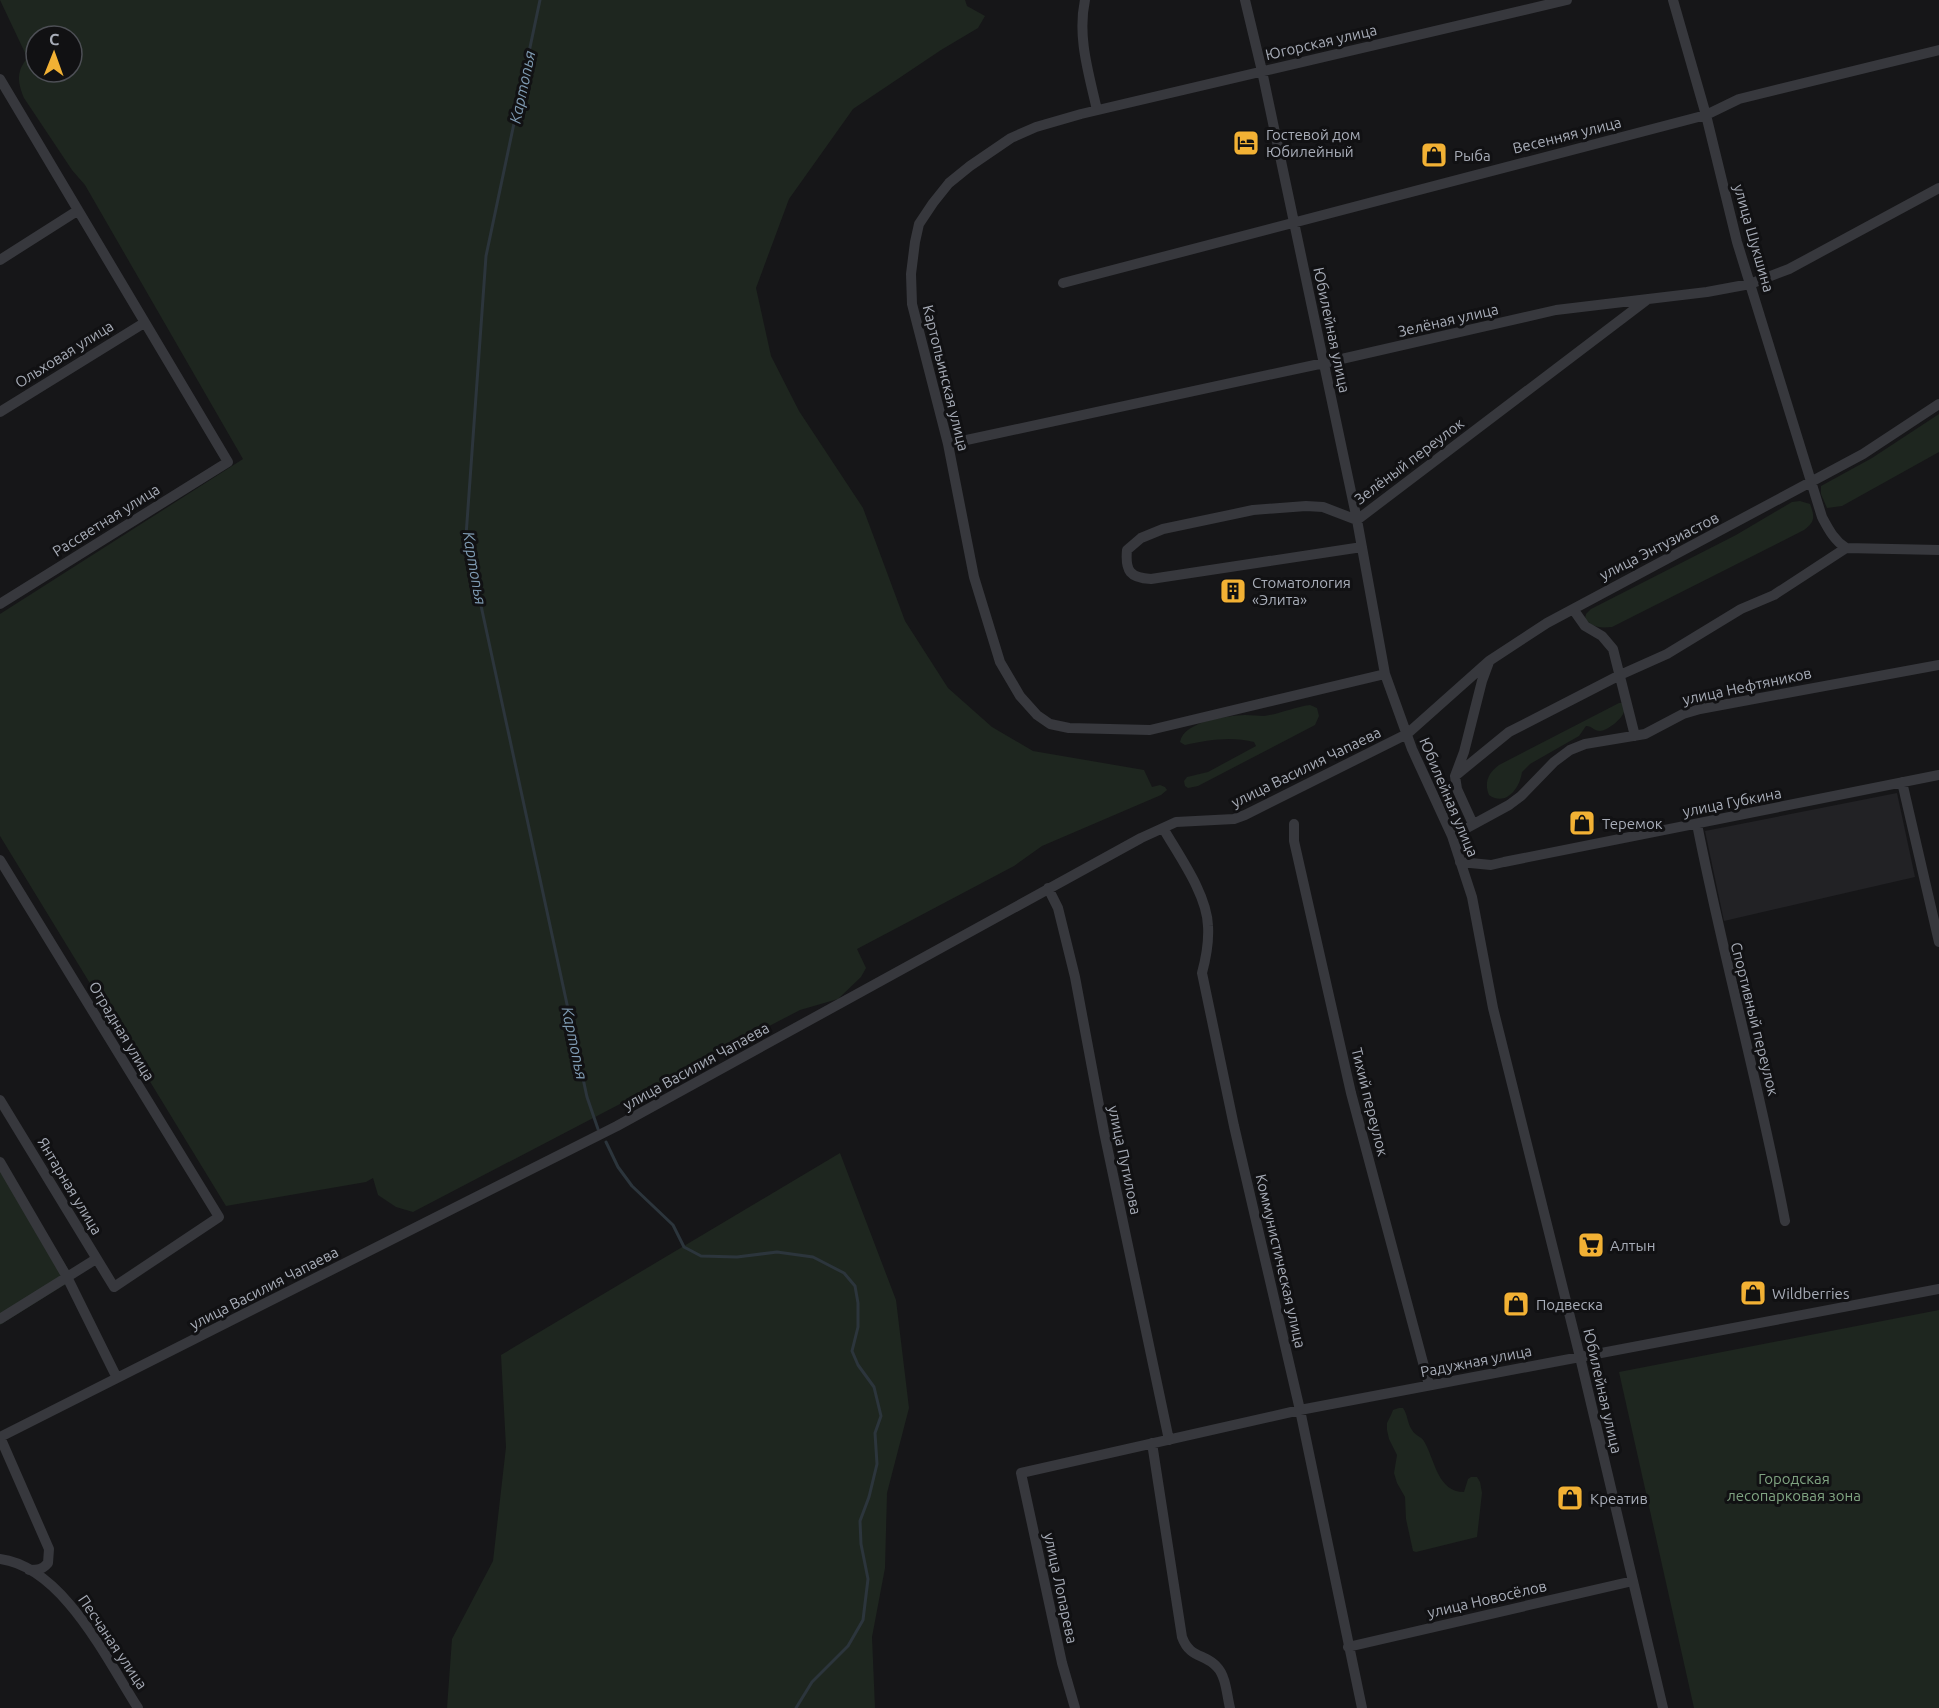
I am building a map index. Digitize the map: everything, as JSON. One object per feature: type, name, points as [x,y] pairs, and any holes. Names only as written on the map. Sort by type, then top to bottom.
[{"type":"street","points":[[1085,0],[1083,46],[1097,110]]},
{"type":"street","name":"Юбилейная улица","points":[[1245,0],[1324,363],[1362,547],[1385,674],[1407,734],[1452,836],[1472,897],[1493,1008],[1580,1357],[1660,1707]]},
{"type":"street","name":"Югорская улица","points":[[1081,114],[1538,3],[1568,0]]},
{"type":"street","name":"улица Шукшина","points":[[1673,0],[1706,115],[1737,242],[1810,483],[1822,517],[1831,534],[1846,548]]},
{"type":"street","name":"Весенняя улица","points":[[1062,283],[1706,115],[1739,99],[1939,50]]},
{"type":"street","points":[[0,80],[144,323]]},
{"type":"street","name":"Картопьинская улица","points":[[1081,114],[1035,127],[1011,138],[990,151],[949,183],[919,224],[911,274],[912,304],[948,444],[974,577],[999,662],[1020,696],[1037,715],[1050,724],[1069,728],[1150,730],[1385,674]]},
{"type":"street","name":"Зелёная улица","points":[[948,444],[1324,363],[1556,310],[1707,292],[1750,284],[1789,269],[1939,188]]},
{"type":"street","points":[[0,260],[77,211]]},
{"type":"street","name":"Зелёный переулок","points":[[1362,547],[1151,579],[1140,579],[1132,574],[1126,565],[1127,550],[1141,538],[1163,529],[1231,515],[1263,509],[1306,506],[1323,507],[1356,519],[1648,299]]},
{"type":"street","name":"Ольховая улица","points":[[0,412],[144,323]]},
{"type":"street","name":"Рассветная улица","points":[[0,604],[228,462],[144,323]]},
{"type":"street","name":"улица Энтузиастов","points":[[1407,734],[1489,661],[1573,609],[1884,442],[1939,404]]},
{"type":"street","points":[[1455,776],[1509,732],[1620,675],[1667,654],[1741,609],[1774,595],[1846,548],[1939,550]]},
{"type":"street","points":[[1573,609],[1586,626],[1608,642],[1613,649],[1635,736]]},
{"type":"street","points":[[1473,824],[1457,789],[1455,776],[1464,752],[1489,661]]},
{"type":"street","name":"улица Нефтяников","points":[[1452,836],[1521,796],[1554,762],[1570,750],[1585,744],[1645,734],[1683,714],[1700,709],[1939,665]]},
{"type":"street","name":"улица Василия Чапаева","points":[[0,1437],[617,1126],[1048,888],[1162,828],[1176,822],[1234,819],[1245,815],[1407,734]]},
{"type":"street","name":"улица Губкина","points":[[1460,862],[1491,865],[1939,775]]},
{"type":"street","points":[[1902,782],[1939,942]]},
{"type":"street","name":"Тихий переулок","points":[[1293,824],[1294,841],[1351,1093],[1429,1385]]},
{"type":"street","name":"Спортивный переулок","points":[[1697,824],[1718,927],[1774,1160],[1785,1221]]},
{"type":"street","name":"Коммунистическая улица","points":[[1162,828],[1203,902],[1208,925],[1207,954],[1202,973],[1234,1126],[1300,1410],[1362,1708]]},
{"type":"street","name":"Отрадная улица","points":[[0,860],[219,1217],[114,1287]]},
{"type":"street","name":"улица Путилова","points":[[1048,888],[1058,908],[1076,977],[1104,1132],[1169,1440]]},
{"type":"street","name":"Янтарная улица","points":[[0,1100],[114,1287]]},
{"type":"street","points":[[0,1162],[67,1278],[117,1378]]},
{"type":"street","points":[[0,1319],[96,1258]]},
{"type":"street","name":"Радужная улица","points":[[1021,1473],[1300,1410],[1939,1289]]},
{"type":"street","points":[[0,1437],[49,1548],[48,1563],[44,1568],[29,1570]]},
{"type":"street","points":[[1152,1443],[1182,1637],[1185,1646],[1193,1653],[1220,1669],[1230,1708]]},
{"type":"street","name":"улица Лопарева","points":[[1021,1473],[1062,1664],[1075,1708]]},
{"type":"street","name":"Песчаная улица","points":[[0,1559],[13,1562],[29,1570],[64,1597],[79,1616],[138,1708]]},
{"type":"street","name":"улица Новосёлов","points":[[1348,1647],[1633,1581]]},
{"type":"shaded area","points":[[1897,793],[1915,877],[1724,921],[1705,831]]},
{"type":"green space","points":[[0,0],[965,0],[967,6],[985,16],[978,28],[853,109],[789,199],[756,288],[771,356],[799,411],[863,508],[905,621],[948,688],[992,727],[1033,751],[1144,770],[1152,787],[1160,785],[1167,790],[1161,795],[1042,846],[1014,866],[857,949],[866,968],[861,977],[838,999],[800,1010],[413,1212],[396,1207],[378,1195],[373,1178],[366,1182],[226,1206],[0,836],[0,614],[243,459],[85,185],[72,170],[24,98],[20,85],[21,67],[24,62],[24,84],[84,84],[84,24],[24,24],[24,51]]},
{"type":"green space","points":[[1939,414],[1939,452],[1842,506],[1827,508],[1821,494],[1821,486],[1872,458]]},
{"type":"green space","points":[[1800,501],[1810,504],[1813,516],[1812,522],[1804,530],[1612,627],[1597,627],[1585,619],[1591,609],[1736,535],[1792,502]]},
{"type":"green space","points":[[1622,703],[1624,712],[1610,727],[1600,731],[1586,726],[1579,736],[1530,764],[1522,772],[1511,794],[1501,799],[1489,795],[1488,778],[1499,765]]},
{"type":"green space","points":[[1310,705],[1317,708],[1319,716],[1315,725],[1198,786],[1188,788],[1185,786],[1184,781],[1187,777],[1208,772],[1256,746],[1254,742],[1246,740],[1228,739],[1185,745],[1180,742],[1189,729],[1218,718],[1245,715],[1264,716]]},
{"type":"green space","points":[[840,1153],[896,1300],[909,1408],[887,1493],[885,1568],[872,1637],[875,1708],[447,1708],[452,1639],[493,1561],[506,1447],[501,1355]]},
{"type":"green space","points":[[0,1156],[74,1279],[0,1325]]},
{"type":"green space","name":"Городская лесопарковая зона","points":[[1939,1310],[1939,1708],[1694,1708],[1619,1372]]},
{"type":"green space","points":[[1403,1408],[1412,1430],[1424,1441],[1438,1474],[1448,1487],[1464,1492],[1468,1479],[1477,1477],[1482,1493],[1477,1537],[1413,1551],[1406,1519],[1405,1497],[1394,1473],[1397,1455],[1387,1430],[1387,1423],[1393,1410]]},
{"type":"waterway","name":"Картопья","points":[[540,0],[486,256],[466,536],[587,1097],[598,1129]]},
{"type":"waterway","name":"Картопья","points":[[606,1142],[618,1167],[632,1186],[673,1225],[684,1247],[701,1256],[737,1257],[777,1252],[813,1257],[844,1273],[855,1286],[858,1327],[852,1351],[858,1365],[874,1387],[881,1416],[875,1433],[877,1464],[860,1521],[861,1544],[868,1579],[863,1620],[848,1646],[812,1682],[796,1708]]},
{"type":"place","name":"Гостевой дом Юбилейный","points":[[1246,143]]},
{"type":"place","name":"Рыба","points":[[1434,155]]},
{"type":"place","name":"Стоматология «Элита»","points":[[1233,591]]},
{"type":"place","name":"Теремок","points":[[1582,823]]},
{"type":"place","name":"Алтын","points":[[1591,1245]]},
{"type":"place","name":"Wildberries","points":[[1753,1293]]},
{"type":"place","name":"Подвеска","points":[[1516,1304]]},
{"type":"place","name":"Креатив","points":[[1570,1498]]}]
